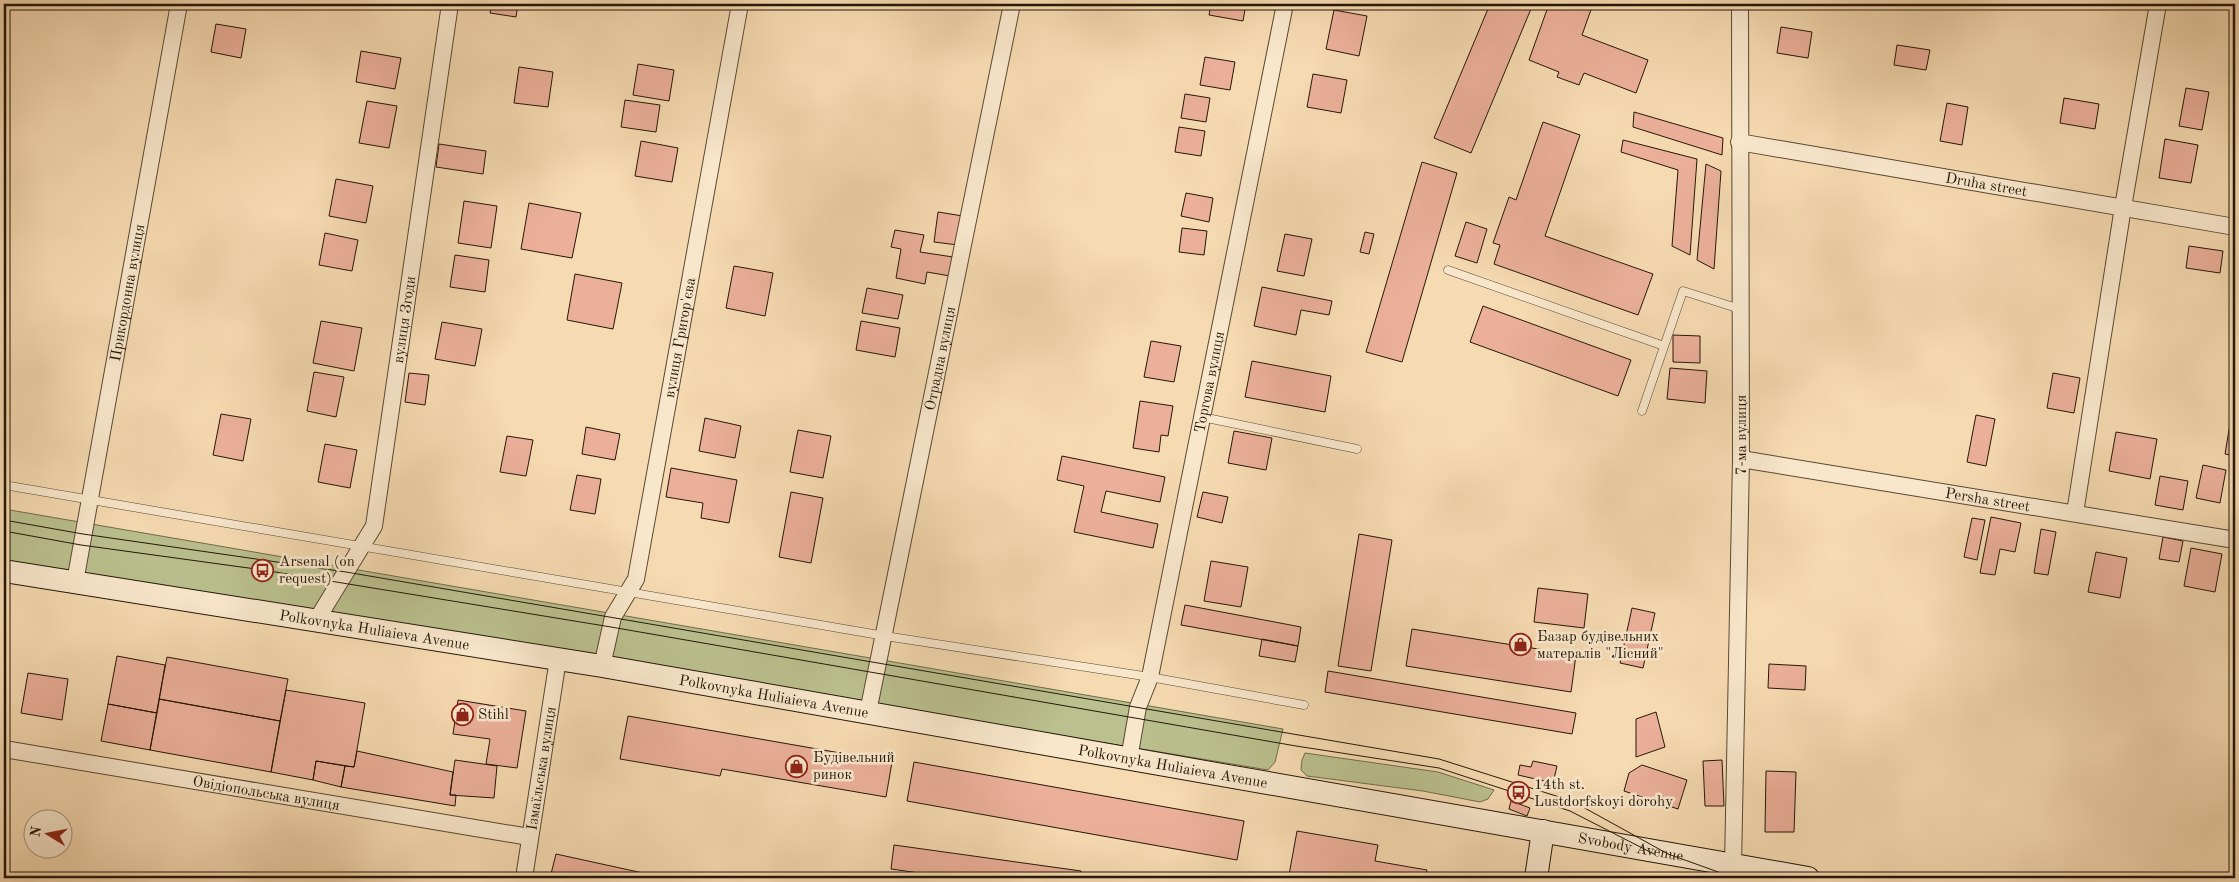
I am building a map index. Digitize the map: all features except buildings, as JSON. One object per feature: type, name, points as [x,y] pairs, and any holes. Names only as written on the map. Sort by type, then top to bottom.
[{"type":"main road","name":"Polkovnyka Huliaieva Avenue","points":[[4,570],[602,666],[1543,831]]},
{"type":"main road","name":"Svobody Avenue","points":[[1543,831],[1808,878]]},
{"type":"main road","points":[[1536,878],[1543,831]]},
{"type":"street","name":"Прикордонна вулиця","points":[[75,582],[180,4]]},
{"type":"street","name":"вулиця Згоди","points":[[316,621],[374,526],[450,4]]},
{"type":"street","name":"вулиця Григор'єва","points":[[602,666],[613,618],[636,579],[740,4]]},
{"type":"street","name":"Отрадна вулиця","points":[[868,712],[885,636],[1012,4]]},
{"type":"street","name":"Торгова вулиця","points":[[1129,759],[1138,707],[1150,678],[1285,4]]},
{"type":"street","name":"7-ма вулиця","points":[[1733,866],[1741,459],[1740,4]]},
{"type":"street","points":[[2075,513],[2123,207],[2158,4]]},
{"type":"street","name":"Druha street","points":[[1739,142],[2235,227]]},
{"type":"street","name":"Persha street","points":[[1741,459],[2235,540]]},
{"type":"street","name":"Ізмаїльська вулиця","points":[[524,878],[558,659]]},
{"type":"street","name":"Овідіопольська вулиця","points":[[4,749],[529,837]]},
{"type":"lane","points":[[1448,270],[1664,346]]},
{"type":"lane","points":[[1642,411],[1683,291],[1740,309]]},
{"type":"lane","points":[[1202,417],[1357,450]]},
{"type":"lane","points":[[4,485],[363,545],[885,636],[1150,678],[1304,705]]},
{"type":"green space","points":[[4,509],[1283,729],[1275,762],[1268,770],[4,560]]},
{"type":"green space","points":[[1305,753],[1438,772],[1494,790],[1488,799],[1480,802],[1423,791],[1307,776],[1301,770]]},
{"type":"tram line","points":[[4,520],[83,534],[346,572],[1439,759],[1572,801],[1668,854],[1735,878]]},
{"type":"tram line","points":[[4,531],[81,545],[263,570],[611,627],[1296,746],[1439,768],[1570,811],[1654,854]]},
{"type":"place","name":"Arsenal (on request)","points":[[263,570]]},
{"type":"place","name":"Базар будівельних матералів \"Лісний\"","points":[[1521,645]]},
{"type":"place","name":"Stihl","points":[[462,714]]},
{"type":"place","name":"Будівельний ринок","points":[[797,766]]},
{"type":"place","name":"14th st. Lustdorfskoyi dorohy","points":[[1518,793]]}]
